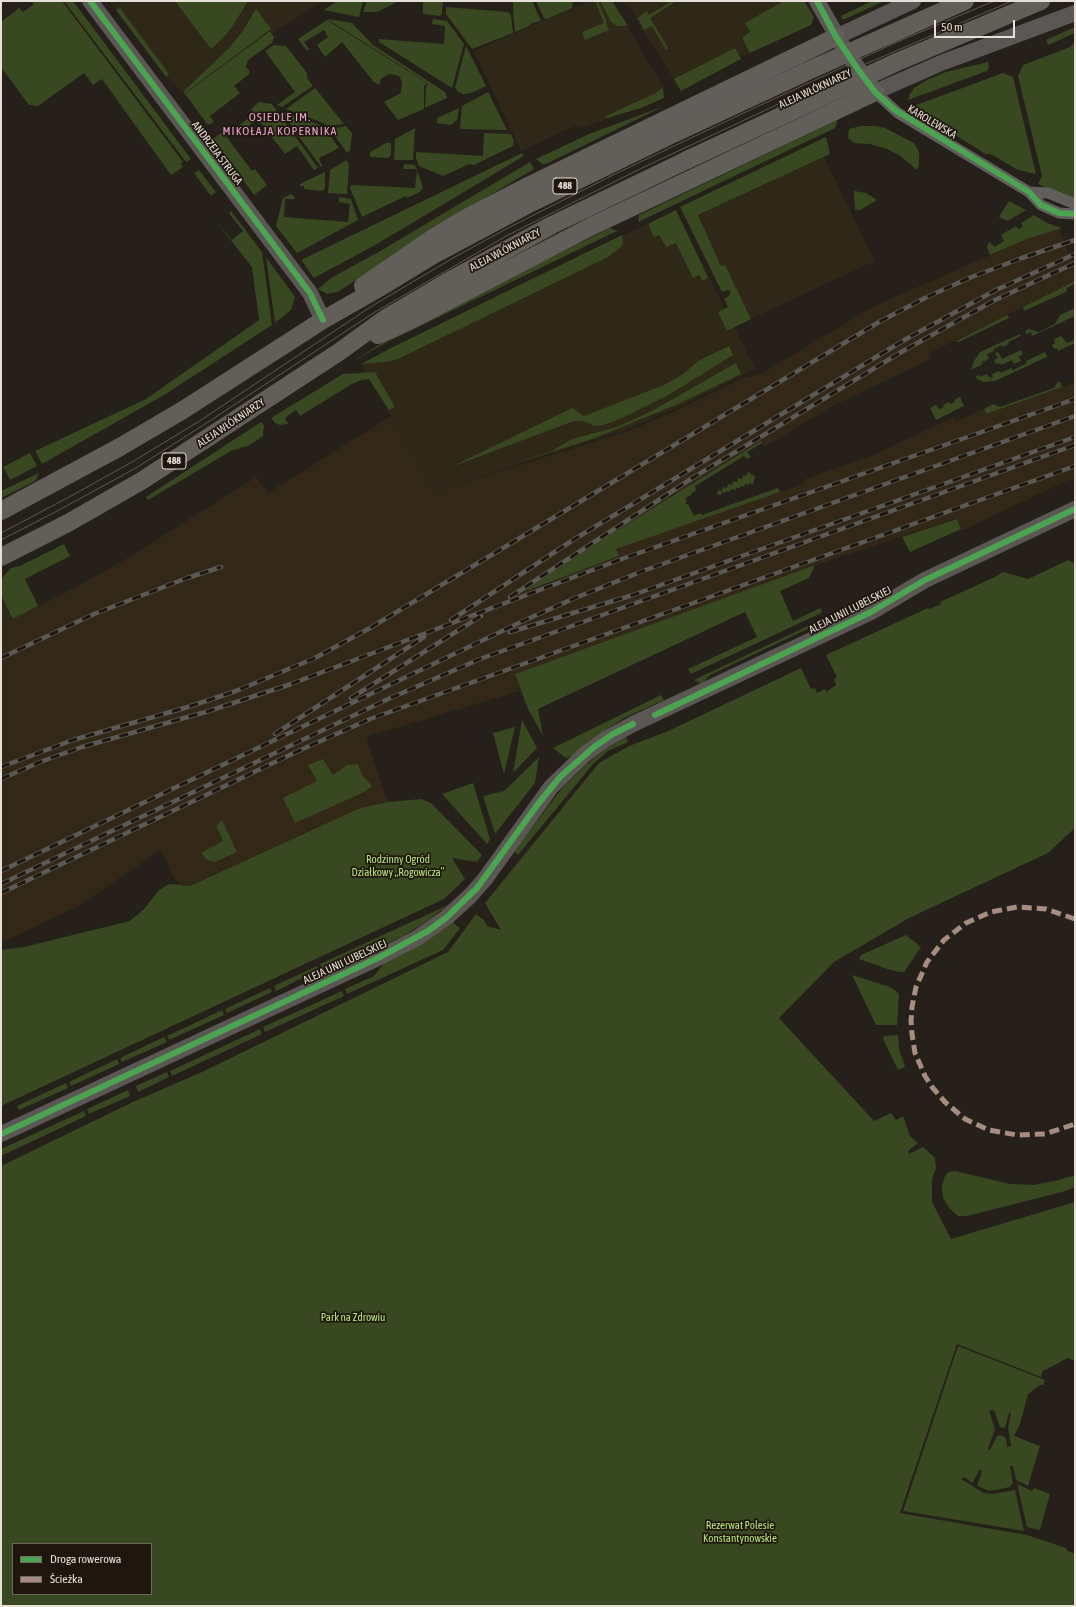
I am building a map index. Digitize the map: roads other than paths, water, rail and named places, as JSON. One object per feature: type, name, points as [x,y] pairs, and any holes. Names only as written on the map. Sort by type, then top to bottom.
[{"type":"main road","name":"ALEJA WŁÓKNIARZY","points":[[1,510],[120,447],[183,410],[323,320],[433,255],[520,208],[812,69],[966,1]]},
{"type":"main road","name":"ALEJA WŁÓKNIARZY","points":[[1,557],[68,523],[143,480],[339,352],[386,318],[478,264],[552,225],[687,160],[897,62],[1041,1]]},
{"type":"main road","points":[[323,320],[371,279],[468,217],[530,185],[836,37]]},
{"type":"main road","points":[[339,352],[409,321],[592,226],[875,92]]},
{"type":"street","name":"ANDRZEJA STRUGA","points":[[90,1],[310,293],[323,320]]},
{"type":"street","name":"KAROLEWSKA","points":[[817,1],[836,37],[857,68],[875,92],[898,113],[1029,192],[1041,205],[1066,214],[1075,214]]},
{"type":"street","points":[[836,37],[912,1]]},
{"type":"street","points":[[875,92],[942,63],[1075,13]]},
{"type":"street","name":"KAROLEWSKA","points":[[1029,192],[1048,194],[1075,204]]},
{"type":"street","name":"ALEJA UNII LUBELSKIEJ","points":[[1,1134],[417,938],[447,917],[470,896],[485,879],[551,787],[584,754],[608,737],[871,612],[925,580],[1075,510]]},
{"type":"tram line","points":[[1,533],[132,462],[198,422],[372,306],[453,258],[506,229],[613,175],[750,110],[897,42],[994,1]]},
{"type":"tram line","points":[[1,540],[136,468],[375,312],[508,235],[642,168],[847,72],[1012,1]]},
{"type":"railway","points":[[1,767],[73,740],[188,707],[236,691],[315,658],[370,628],[879,322],[925,298],[969,278],[1075,240]]},
{"type":"railway","points":[[451,620],[573,540],[906,339],[996,290],[1075,254]]},
{"type":"railway","points":[[510,597],[694,477],[903,351],[995,300],[1075,263]]},
{"type":"railway","points":[[1,779],[40,762],[82,747],[209,711],[291,684],[619,560],[1075,399]]},
{"type":"railway","points":[[1,871],[523,621],[575,598],[643,571],[1075,416]]},
{"type":"railway","points":[[510,632],[633,595],[1075,437]]},
{"type":"railway","points":[[1,884],[386,700],[480,659],[1075,445]]},
{"type":"railway","points":[[1,893],[296,752],[370,719],[1075,466]]},
{"type":"railway","points":[[1,658],[94,614],[187,578],[221,567]]},
{"type":"railway","points":[[351,698],[481,616]]},
{"type":"railway","points":[[275,734],[424,637]]},
{"type":"district","name":"OSIEDLE IM. MIKOŁAJA KOPERNIKA","points":[[280,124]]},
{"type":"park label","name":"Rodzinny Ogród Działkowy „Rogowicza”","points":[[398,866]]},
{"type":"park label","name":"Park na Zdrowiu","points":[[353,1318]]},
{"type":"park label","name":"Rezerwat Polesie Konstantynowskie","points":[[740,1532]]}]
